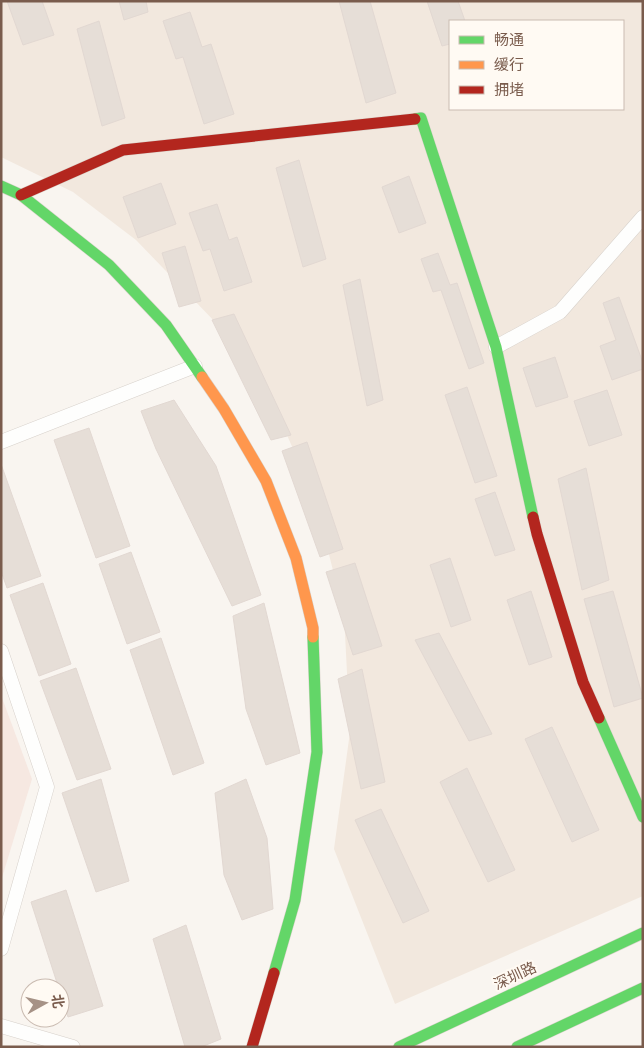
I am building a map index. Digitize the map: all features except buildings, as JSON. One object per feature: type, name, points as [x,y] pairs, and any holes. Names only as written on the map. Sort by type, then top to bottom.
[{"type":"street","points":[[22,195],[123,150],[421,118],[496,347],[540,543],[583,682],[643,817]]},
{"type":"street","points":[[1,186],[22,195],[109,265],[166,325],[224,409],[266,481],[296,558],[313,628],[317,752],[296,900],[252,1047]]},
{"type":"street","points":[[496,347],[560,312],[643,217]]},
{"type":"street","points":[[1,442],[195,366]]},
{"type":"street","points":[[1,651],[47,787],[1,949]]},
{"type":"street","name":"深圳路","points":[[399,1047],[643,933]]},
{"type":"street","points":[[517,1047],[643,988]]},
{"type":"street","points":[[1,1026],[73,1047]]},
{"type":"shaded area","points":[[1,1],[643,1],[643,896],[395,1004],[334,849],[350,732],[344,614],[315,499],[283,426],[219,326],[136,240],[73,192],[1,157]]},
{"type":"shaded area","points":[[1,695],[32,779],[1,881]]},
{"type":"traffic: fast","points":[[415,119],[421,118],[496,347],[533,517]]},
{"type":"traffic: fast","points":[[1,186],[21,195],[109,265],[166,325],[202,377]]},
{"type":"traffic: fast","points":[[274,973],[295,900],[317,752],[313,637]]},
{"type":"traffic: fast","points":[[599,718],[643,817]]},
{"type":"traffic: fast","points":[[399,1047],[643,933]]},
{"type":"traffic: fast","points":[[517,1047],[643,988]]},
{"type":"traffic: slow","points":[[202,377],[224,409],[266,481],[296,558],[313,628],[313,637]]},
{"type":"traffic: jam","points":[[21,195],[123,150],[415,119]]},
{"type":"traffic: jam","points":[[533,517],[583,682],[599,718]]},
{"type":"traffic: jam","points":[[252,1047],[274,973]]}]
